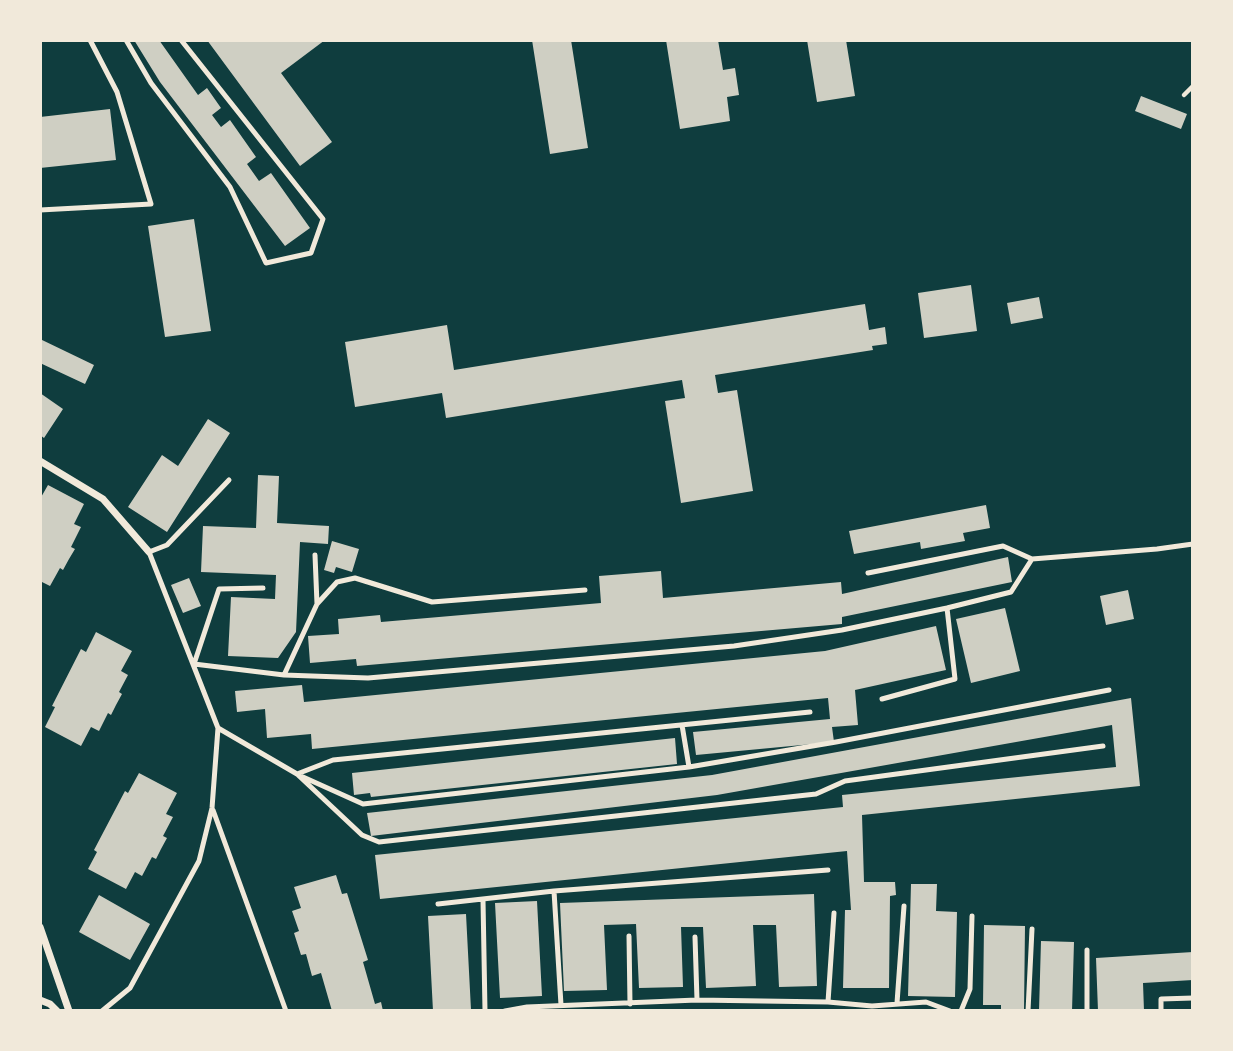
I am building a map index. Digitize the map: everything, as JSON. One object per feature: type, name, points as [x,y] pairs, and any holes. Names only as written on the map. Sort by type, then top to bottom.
[{"type":"street","points":[[40,461],[103,499],[149,552]]},
{"type":"street","points":[[40,926],[69,1011]]},
{"type":"street","points":[[40,1000],[57,1011]]},
{"type":"lane","points":[[40,210],[151,204],[117,92],[90,40]]},
{"type":"lane","points":[[125,40],[150,83],[230,187],[266,263],[311,253],[323,219],[181,40]]},
{"type":"lane","points":[[102,1011],[130,988],[137,976],[199,861],[212,808],[218,728],[149,552],[167,545],[229,480]]},
{"type":"lane","points":[[867,573],[1003,546],[1032,559],[1193,544]]},
{"type":"lane","points":[[315,555],[317,604]]},
{"type":"lane","points":[[194,664],[284,675],[368,678],[734,646],[842,630],[1011,592],[1032,559]]},
{"type":"lane","points":[[284,675],[317,604],[337,582],[355,578],[432,602],[585,590]]},
{"type":"lane","points":[[194,664],[219,589],[263,588]]},
{"type":"lane","points":[[882,699],[955,679],[947,608]]},
{"type":"lane","points":[[218,728],[297,774],[363,804],[689,767],[1109,690]]},
{"type":"lane","points":[[297,774],[333,760],[810,712]]},
{"type":"lane","points":[[682,725],[689,767]]},
{"type":"lane","points":[[297,774],[362,835],[379,842],[816,794],[845,780],[1103,746]]},
{"type":"lane","points":[[212,808],[286,1011]]},
{"type":"lane","points":[[438,904],[554,891],[828,870]]},
{"type":"lane","points":[[554,891],[562,1005]]},
{"type":"lane","points":[[483,900],[485,1011]]},
{"type":"lane","points":[[897,1003],[904,906]]},
{"type":"lane","points":[[828,1002],[834,913]]},
{"type":"lane","points":[[961,1011],[970,989],[972,916]]},
{"type":"lane","points":[[1028,1011],[1032,929]]},
{"type":"lane","points":[[629,936],[630,1004]]},
{"type":"lane","points":[[695,937],[697,1000]]},
{"type":"lane","points":[[1087,950],[1087,1011]]},
{"type":"lane","points":[[1161,1011],[1161,999],[1193,998]]},
{"type":"lane","points":[[505,1011],[527,1007],[697,1000],[828,1002],[872,1008],[897,1003],[926,1003],[950,1011]]},
{"type":"lane","points":[[686,1002],[688,1011]]},
{"type":"lane","points":[[758,1002],[760,1011]]},
{"type":"lane","points":[[640,1003],[642,1011]]},
{"type":"path","points":[[1184,95],[1193,86]]},
{"type":"building","points":[[134,40],[159,40],[198,95],[207,88],[221,108],[212,115],[221,127],[230,120],[256,157],[247,164],[259,181],[271,173],[310,228],[285,246],[160,82]]},
{"type":"building","points":[[207,40],[325,40],[281,73],[332,142],[300,166]]},
{"type":"building","points":[[532,40],[571,40],[588,148],[550,154]]},
{"type":"building","points":[[666,40],[718,40],[723,70],[735,68],[739,95],[727,97],[730,121],[680,129]]},
{"type":"building","points":[[807,40],[846,40],[855,96],[817,102]]},
{"type":"building","points":[[1141,96],[1187,114],[1181,129],[1135,111]]},
{"type":"building","points":[[110,109],[116,160],[40,168],[40,117]]},
{"type":"building","points":[[194,219],[211,331],[165,337],[148,226]]},
{"type":"building","points":[[971,285],[977,331],[924,338],[918,293]]},
{"type":"building","points":[[1039,297],[1043,318],[1011,324],[1007,303]]},
{"type":"building","points":[[865,304],[869,330],[885,327],[887,344],[872,346],[873,350],[715,375],[718,393],[737,390],[753,491],[681,503],[665,401],[685,398],[682,380],[446,418],[442,393],[355,407],[345,342],[447,325],[454,370]]},
{"type":"building","points":[[40,339],[94,365],[85,384],[40,363]]},
{"type":"building","points":[[40,393],[63,409],[44,438],[40,435]]},
{"type":"building","points":[[208,419],[230,433],[167,532],[128,507],[162,455],[178,466]]},
{"type":"building","points":[[258,475],[279,476],[277,523],[329,526],[328,544],[300,542],[296,632],[278,658],[228,656],[231,597],[275,599],[276,575],[201,572],[203,526],[256,528]]},
{"type":"building","points":[[48,485],[84,504],[74,524],[81,527],[71,547],[75,549],[50,586],[42,582],[40,586],[40,499]]},
{"type":"building","points":[[986,505],[990,528],[963,533],[965,541],[921,549],[920,542],[854,554],[849,531]]},
{"type":"building","points":[[332,541],[359,549],[352,572],[336,567],[334,573],[324,570]]},
{"type":"building","points":[[1008,557],[1012,582],[842,617],[842,624],[357,666],[356,659],[310,663],[308,636],[339,634],[338,619],[380,615],[381,622],[601,603],[599,576],[661,571],[663,598],[841,582],[842,594]]},
{"type":"building","points":[[189,578],[201,606],[183,613],[171,585]]},
{"type":"building","points":[[1128,590],[1134,619],[1106,625],[1100,596]]},
{"type":"building","points":[[1005,608],[1020,671],[971,683],[956,619]]},
{"type":"building","points":[[936,626],[946,670],[855,690],[858,725],[832,727],[834,742],[696,755],[693,732],[830,719],[828,698],[312,749],[311,734],[267,738],[265,709],[237,712],[235,691],[302,685],[304,702],[825,651]]},
{"type":"building","points":[[96,632],[132,651],[121,671],[128,675],[111,715],[108,713],[99,731],[91,727],[81,746],[45,727],[55,707],[52,706],[81,649],[86,652]]},
{"type":"building","points":[[1131,698],[1140,786],[862,815],[864,882],[895,882],[896,895],[890,896],[889,988],[843,988],[845,910],[851,910],[847,851],[380,899],[375,855],[843,807],[842,795],[1116,767],[1112,725],[717,795],[371,836],[367,813],[712,775]]},
{"type":"building","points":[[675,738],[677,764],[371,797],[370,793],[354,795],[352,773]]},
{"type":"building","points":[[139,773],[177,793],[166,814],[173,817],[163,836],[167,838],[156,859],[152,857],[142,876],[135,872],[126,889],[88,869],[97,852],[94,850],[125,791],[128,793]]},
{"type":"building","points":[[336,875],[342,894],[347,893],[368,960],[363,962],[375,1004],[381,1002],[383,1011],[332,1011],[321,973],[312,976],[306,954],[301,955],[294,933],[299,931],[292,911],[301,908],[294,887]]},
{"type":"building","points":[[911,884],[937,884],[936,911],[957,912],[955,997],[908,996]]},
{"type":"building","points":[[814,894],[817,986],[779,987],[776,925],[753,925],[756,986],[706,988],[703,927],[681,927],[683,987],[639,988],[636,924],[604,925],[607,990],[564,991],[560,903]]},
{"type":"building","points":[[99,895],[150,924],[130,960],[79,932]]},
{"type":"building","points":[[537,901],[542,996],[500,998],[495,903]]},
{"type":"building","points":[[466,914],[471,1010],[433,1011],[428,916]]},
{"type":"building","points":[[984,925],[1025,926],[1024,1011],[1001,1011],[1001,1005],[983,1005]]},
{"type":"building","points":[[1041,941],[1074,942],[1072,1011],[1039,1011]]},
{"type":"building","points":[[1193,952],[1193,980],[1143,983],[1144,1011],[1098,1011],[1096,958]]}]
